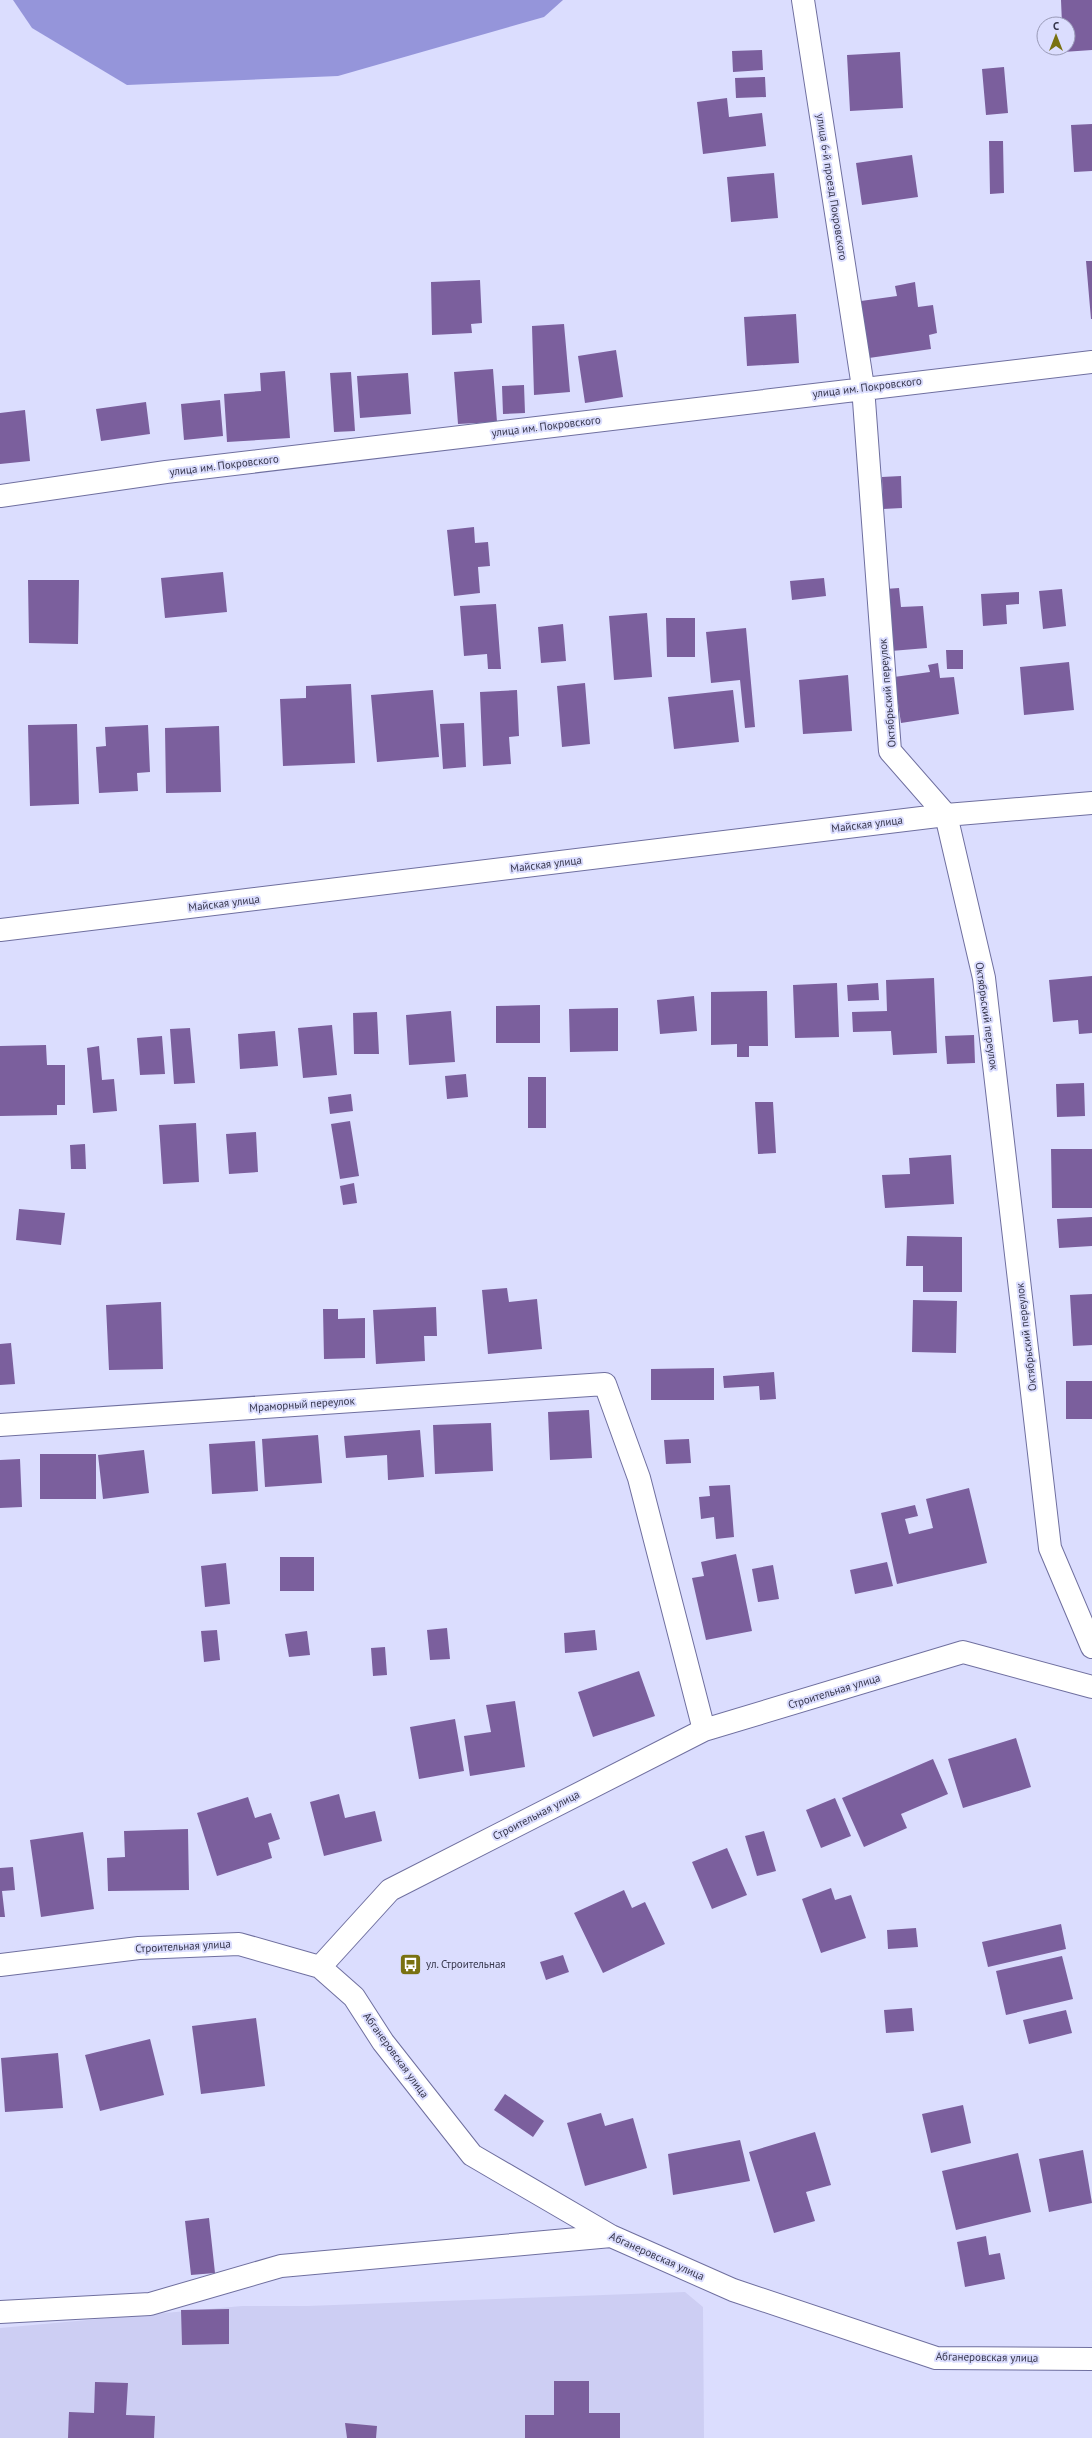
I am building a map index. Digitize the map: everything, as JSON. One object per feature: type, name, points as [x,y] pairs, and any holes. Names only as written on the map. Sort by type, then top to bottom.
[{"type":"street","name":"улица 6-й проезд Покровского","points":[[803,0],[862,381]]},
{"type":"street","name":"улица им. Покровского","points":[[0,496],[166,472],[862,381],[1092,362]]},
{"type":"street","name":"Октябрьский переулок","points":[[862,381],[890,750],[946,815],[984,978],[1050,1548],[1092,1647]]},
{"type":"street","name":"Майская улица","points":[[0,930],[946,815],[1092,802]]},
{"type":"street","name":"Мраморный переулок","points":[[0,1425],[605,1384],[639,1478],[704,1730]]},
{"type":"street","name":"Строительная улица","points":[[0,1965],[139,1948],[239,1944],[320,1967],[390,1890],[704,1730],[963,1652],[1092,1687]]},
{"type":"street","name":"Абганеровская улица","points":[[320,1967],[354,1997],[384,2042],[472,2155],[611,2236],[733,2290],[936,2358],[1092,2359]]},
{"type":"street","points":[[0,2312],[150,2304],[281,2266],[611,2236]]},
{"type":"shaded area","points":[[13,0],[563,0],[544,17],[338,76],[127,85],[32,28]]},
{"type":"shaded area","points":[[685,2292],[703,2307],[704,2438],[0,2438],[0,2328],[242,2306],[307,2306]]},
{"type":"building","points":[[1061,0],[1092,0],[1092,50],[1076,51],[1076,16],[1062,16]]},
{"type":"building","points":[[762,50],[763,70],[733,72],[732,51]]},
{"type":"building","points":[[900,52],[903,108],[850,111],[847,55]]},
{"type":"building","points":[[1004,67],[1008,113],[986,115],[982,69]]},
{"type":"building","points":[[765,77],[766,97],[736,98],[735,78]]},
{"type":"building","points":[[727,98],[729,117],[762,113],[766,146],[703,154],[697,102]]},
{"type":"building","points":[[1092,124],[1092,171],[1074,172],[1071,125]]},
{"type":"building","points":[[989,141],[1003,141],[1004,193],[990,194]]},
{"type":"building","points":[[912,155],[918,197],[862,205],[856,163]]},
{"type":"building","points":[[774,173],[778,218],[731,222],[727,177]]},
{"type":"building","points":[[1086,261],[1092,261],[1092,319],[1091,319]]},
{"type":"building","points":[[480,280],[482,323],[471,324],[472,333],[432,335],[431,282]]},
{"type":"building","points":[[915,282],[918,307],[933,305],[937,333],[929,335],[931,349],[869,358],[861,301],[897,296],[895,286]]},
{"type":"building","points":[[796,314],[799,363],[747,366],[744,317]]},
{"type":"building","points":[[564,324],[570,392],[534,395],[532,326]]},
{"type":"building","points":[[616,350],[623,397],[585,403],[578,356]]},
{"type":"building","points":[[493,369],[497,422],[458,424],[454,372]]},
{"type":"building","points":[[285,371],[290,438],[227,442],[224,394],[261,391],[260,373]]},
{"type":"building","points":[[351,372],[355,431],[334,432],[330,373]]},
{"type":"building","points":[[408,373],[411,414],[360,418],[357,376]]},
{"type":"building","points":[[524,385],[525,413],[503,414],[502,386]]},
{"type":"building","points":[[220,400],[223,436],[184,440],[181,404]]},
{"type":"building","points":[[146,402],[150,434],[101,441],[96,409]]},
{"type":"building","points":[[25,410],[30,461],[0,464],[0,413]]},
{"type":"building","points":[[901,476],[902,508],[883,509],[882,477]]},
{"type":"building","points":[[474,527],[475,543],[488,542],[490,566],[478,567],[480,593],[454,596],[447,530]]},
{"type":"building","points":[[223,572],[227,612],[165,618],[161,578]]},
{"type":"building","points":[[824,578],[826,596],[792,600],[790,581]]},
{"type":"building","points":[[28,580],[79,580],[78,644],[29,643]]},
{"type":"building","points":[[899,588],[901,607],[923,606],[927,648],[891,651],[885,589]]},
{"type":"building","points":[[1062,589],[1066,626],[1043,629],[1039,591]]},
{"type":"building","points":[[1019,592],[1019,604],[1006,605],[1007,624],[983,626],[981,594]]},
{"type":"building","points":[[496,604],[501,669],[488,669],[487,654],[464,656],[460,606]]},
{"type":"building","points":[[647,613],[652,677],[614,680],[609,616]]},
{"type":"building","points":[[666,618],[695,618],[695,657],[667,657]]},
{"type":"building","points":[[563,624],[566,661],[541,663],[538,627]]},
{"type":"building","points":[[746,628],[755,727],[745,728],[740,680],[711,683],[706,632]]},
{"type":"building","points":[[946,650],[963,650],[963,669],[947,669]]},
{"type":"building","points":[[1069,662],[1074,710],[1024,715],[1020,667]]},
{"type":"building","points":[[938,663],[940,678],[954,677],[959,714],[901,723],[894,677],[930,672],[928,665]]},
{"type":"building","points":[[848,675],[852,731],[803,734],[799,680]]},
{"type":"building","points":[[585,683],[590,744],[562,747],[557,686]]},
{"type":"building","points":[[351,684],[355,763],[283,766],[280,699],[306,698],[306,686]]},
{"type":"building","points":[[433,690],[439,757],[377,762],[371,695]]},
{"type":"building","points":[[517,690],[519,736],[509,737],[511,764],[483,766],[480,692]]},
{"type":"building","points":[[733,690],[739,742],[674,749],[668,697]]},
{"type":"building","points":[[464,723],[466,767],[443,769],[440,724]]},
{"type":"building","points":[[77,724],[79,804],[30,806],[28,725]]},
{"type":"building","points":[[148,725],[150,772],[137,773],[138,791],[99,793],[96,747],[106,746],[105,727]]},
{"type":"building","points":[[219,726],[221,792],[166,793],[165,728]]},
{"type":"building","points":[[1092,976],[1092,1033],[1079,1034],[1078,1020],[1053,1022],[1049,980]]},
{"type":"building","points":[[934,978],[937,1053],[893,1055],[891,1031],[853,1032],[852,1012],[887,1011],[886,980]]},
{"type":"building","points":[[837,983],[839,1037],[795,1038],[793,985]]},
{"type":"building","points":[[878,983],[879,1000],[848,1001],[847,985]]},
{"type":"building","points":[[767,991],[768,1046],[749,1046],[749,1057],[737,1057],[737,1044],[711,1045],[711,992]]},
{"type":"building","points":[[694,996],[697,1031],[660,1034],[657,1000]]},
{"type":"building","points":[[540,1005],[540,1043],[496,1043],[496,1006]]},
{"type":"building","points":[[618,1008],[618,1051],[570,1052],[569,1009]]},
{"type":"building","points":[[451,1011],[455,1062],[409,1065],[406,1015]]},
{"type":"building","points":[[377,1012],[379,1054],[354,1054],[353,1013]]},
{"type":"building","points":[[332,1025],[337,1075],[303,1078],[298,1028]]},
{"type":"building","points":[[190,1028],[195,1083],[174,1084],[170,1029]]},
{"type":"building","points":[[275,1031],[278,1066],[240,1069],[238,1034]]},
{"type":"building","points":[[974,1035],[975,1063],[947,1064],[945,1036]]},
{"type":"building","points":[[162,1036],[165,1074],[140,1075],[137,1038]]},
{"type":"building","points":[[46,1045],[47,1065],[65,1065],[65,1105],[57,1105],[57,1115],[0,1116],[0,1046]]},
{"type":"building","points":[[99,1046],[102,1080],[114,1079],[117,1111],[93,1113],[87,1048]]},
{"type":"building","points":[[466,1074],[468,1097],[447,1099],[445,1076]]},
{"type":"building","points":[[528,1077],[546,1077],[546,1128],[528,1128]]},
{"type":"building","points":[[1084,1083],[1085,1116],[1057,1117],[1056,1084]]},
{"type":"building","points":[[351,1094],[353,1111],[330,1114],[328,1097]]},
{"type":"building","points":[[755,1102],[773,1102],[776,1153],[758,1154]]},
{"type":"building","points":[[350,1121],[359,1176],[340,1179],[331,1124]]},
{"type":"building","points":[[196,1123],[199,1182],[163,1184],[159,1125]]},
{"type":"building","points":[[256,1132],[258,1172],[229,1174],[226,1134]]},
{"type":"building","points":[[85,1144],[86,1169],[71,1169],[70,1145]]},
{"type":"building","points":[[1051,1149],[1092,1149],[1092,1208],[1052,1208]]},
{"type":"building","points":[[951,1155],[954,1204],[885,1208],[882,1175],[910,1174],[909,1158]]},
{"type":"building","points":[[354,1183],[357,1203],[343,1205],[340,1186]]},
{"type":"building","points":[[19,1209],[65,1213],[61,1245],[16,1240]]},
{"type":"building","points":[[1092,1217],[1092,1246],[1059,1248],[1057,1219]]},
{"type":"building","points":[[907,1236],[962,1237],[962,1292],[923,1292],[923,1266],[906,1266]]},
{"type":"building","points":[[507,1288],[509,1302],[537,1299],[542,1349],[488,1354],[482,1290]]},
{"type":"building","points":[[1092,1294],[1092,1345],[1073,1346],[1070,1295]]},
{"type":"building","points":[[913,1300],[957,1301],[956,1353],[912,1352]]},
{"type":"building","points":[[161,1302],[163,1369],[109,1370],[106,1305]]},
{"type":"building","points":[[436,1307],[437,1336],[424,1336],[425,1361],[376,1364],[373,1310]]},
{"type":"building","points":[[323,1309],[338,1309],[338,1319],[365,1318],[365,1358],[324,1359]]},
{"type":"building","points":[[11,1343],[15,1384],[0,1385],[0,1344]]},
{"type":"building","points":[[714,1368],[714,1400],[651,1400],[651,1369]]},
{"type":"building","points":[[774,1372],[776,1399],[760,1400],[759,1386],[724,1388],[723,1376]]},
{"type":"building","points":[[1066,1381],[1092,1381],[1092,1419],[1066,1419]]},
{"type":"building","points":[[589,1410],[592,1458],[550,1460],[548,1412]]},
{"type":"building","points":[[491,1423],[493,1471],[435,1474],[433,1425]]},
{"type":"building","points":[[420,1430],[424,1477],[388,1480],[387,1455],[346,1458],[344,1436]]},
{"type":"building","points":[[318,1435],[322,1483],[265,1487],[262,1439]]},
{"type":"building","points":[[689,1439],[691,1463],[666,1464],[664,1440]]},
{"type":"building","points":[[255,1441],[258,1491],[212,1494],[209,1444]]},
{"type":"building","points":[[144,1450],[149,1493],[103,1499],[98,1455]]},
{"type":"building","points":[[40,1454],[96,1454],[96,1499],[40,1499]]},
{"type":"building","points":[[20,1459],[22,1507],[0,1508],[0,1460]]},
{"type":"building","points":[[730,1485],[734,1537],[716,1539],[714,1517],[701,1519],[699,1497],[710,1496],[709,1486]]},
{"type":"building","points":[[969,1488],[987,1563],[897,1584],[881,1513],[915,1505],[918,1516],[905,1519],[909,1534],[933,1528],[926,1499]]},
{"type":"building","points":[[736,1554],[752,1631],[706,1640],[692,1578],[704,1576],[701,1562]]},
{"type":"building","points":[[280,1557],[314,1557],[314,1591],[280,1591]]},
{"type":"building","points":[[887,1562],[893,1586],[855,1594],[850,1570]]},
{"type":"building","points":[[226,1563],[230,1604],[205,1607],[201,1566]]},
{"type":"building","points":[[773,1565],[779,1599],[758,1602],[752,1569]]},
{"type":"building","points":[[447,1628],[450,1659],[430,1660],[427,1630]]},
{"type":"building","points":[[217,1630],[220,1660],[204,1662],[201,1631]]},
{"type":"building","points":[[595,1630],[597,1650],[565,1653],[564,1633]]},
{"type":"building","points":[[307,1631],[310,1655],[289,1657],[285,1634]]},
{"type":"building","points":[[385,1647],[387,1675],[373,1676],[371,1648]]},
{"type":"building","points":[[639,1671],[655,1716],[593,1737],[578,1692]]},
{"type":"building","points":[[515,1701],[525,1767],[470,1776],[464,1736],[491,1732],[486,1705]]},
{"type":"building","points":[[455,1719],[464,1771],[419,1779],[410,1727]]},
{"type":"building","points":[[1016,1738],[1031,1787],[963,1808],[948,1759]]},
{"type":"building","points":[[933,1759],[948,1794],[901,1814],[907,1828],[864,1847],[842,1798]]},
{"type":"building","points":[[339,1794],[345,1818],[375,1811],[382,1841],[324,1856],[310,1802]]},
{"type":"building","points":[[248,1797],[255,1818],[271,1813],[280,1839],[268,1843],[272,1858],[217,1876],[197,1813]]},
{"type":"building","points":[[835,1798],[851,1836],[821,1848],[806,1810]]},
{"type":"building","points":[[188,1829],[189,1890],[108,1891],[107,1858],[125,1857],[124,1831]]},
{"type":"building","points":[[764,1831],[776,1871],[757,1876],[745,1836]]},
{"type":"building","points":[[83,1832],[94,1909],[41,1917],[30,1840]]},
{"type":"building","points":[[727,1848],[747,1895],[712,1909],[692,1862]]},
{"type":"building","points":[[13,1867],[15,1890],[2,1891],[5,1917],[0,1917],[0,1868]]},
{"type":"building","points":[[831,1888],[835,1900],[851,1895],[866,1938],[821,1953],[802,1899]]},
{"type":"building","points":[[624,1890],[632,1908],[645,1902],[665,1944],[603,1973],[574,1913]]},
{"type":"building","points":[[1061,1924],[1066,1949],[988,1967],[982,1942]]},
{"type":"building","points":[[916,1928],[918,1947],[888,1949],[887,1930]]},
{"type":"building","points":[[563,1955],[569,1972],[546,1980],[540,1962]]},
{"type":"building","points":[[1062,1956],[1073,1999],[1006,2015],[996,1971]]},
{"type":"building","points":[[912,2008],[914,2031],[886,2033],[884,2010]]},
{"type":"building","points":[[1066,2010],[1072,2033],[1029,2044],[1023,2020]]},
{"type":"building","points":[[256,2018],[265,2086],[201,2094],[192,2026]]},
{"type":"building","points":[[150,2039],[164,2095],[100,2111],[85,2055]]},
{"type":"building","points":[[58,2053],[63,2108],[5,2112],[1,2058]]},
{"type":"building","points":[[505,2094],[544,2121],[533,2137],[494,2110]]},
{"type":"building","points":[[963,2105],[971,2143],[931,2153],[922,2114]]},
{"type":"building","points":[[601,2113],[605,2126],[633,2118],[647,2168],[585,2186],[567,2123]]},
{"type":"building","points":[[815,2132],[831,2185],[806,2192],[815,2221],[774,2233],[749,2152]]},
{"type":"building","points":[[740,2140],[750,2181],[673,2195],[668,2154]]},
{"type":"building","points":[[1083,2150],[1092,2203],[1049,2212],[1039,2159]]},
{"type":"building","points":[[1018,2153],[1031,2212],[956,2230],[942,2171]]},
{"type":"building","points":[[209,2218],[215,2273],[191,2275],[185,2221]]},
{"type":"building","points":[[986,2236],[989,2255],[1000,2253],[1005,2279],[965,2287],[957,2242]]},
{"type":"building","points":[[229,2309],[229,2344],[182,2345],[181,2310]]},
{"type":"building","points":[[554,2381],[589,2381],[589,2413],[620,2413],[620,2438],[525,2438],[525,2415],[554,2415]]},
{"type":"building","points":[[95,2382],[128,2383],[126,2415],[155,2416],[154,2438],[68,2438],[69,2412],[94,2413]]},
{"type":"building","points":[[345,2423],[377,2426],[376,2438],[347,2438]]},
{"type":"place","name":"ул. Строительная","points":[[410,1964]]}]
